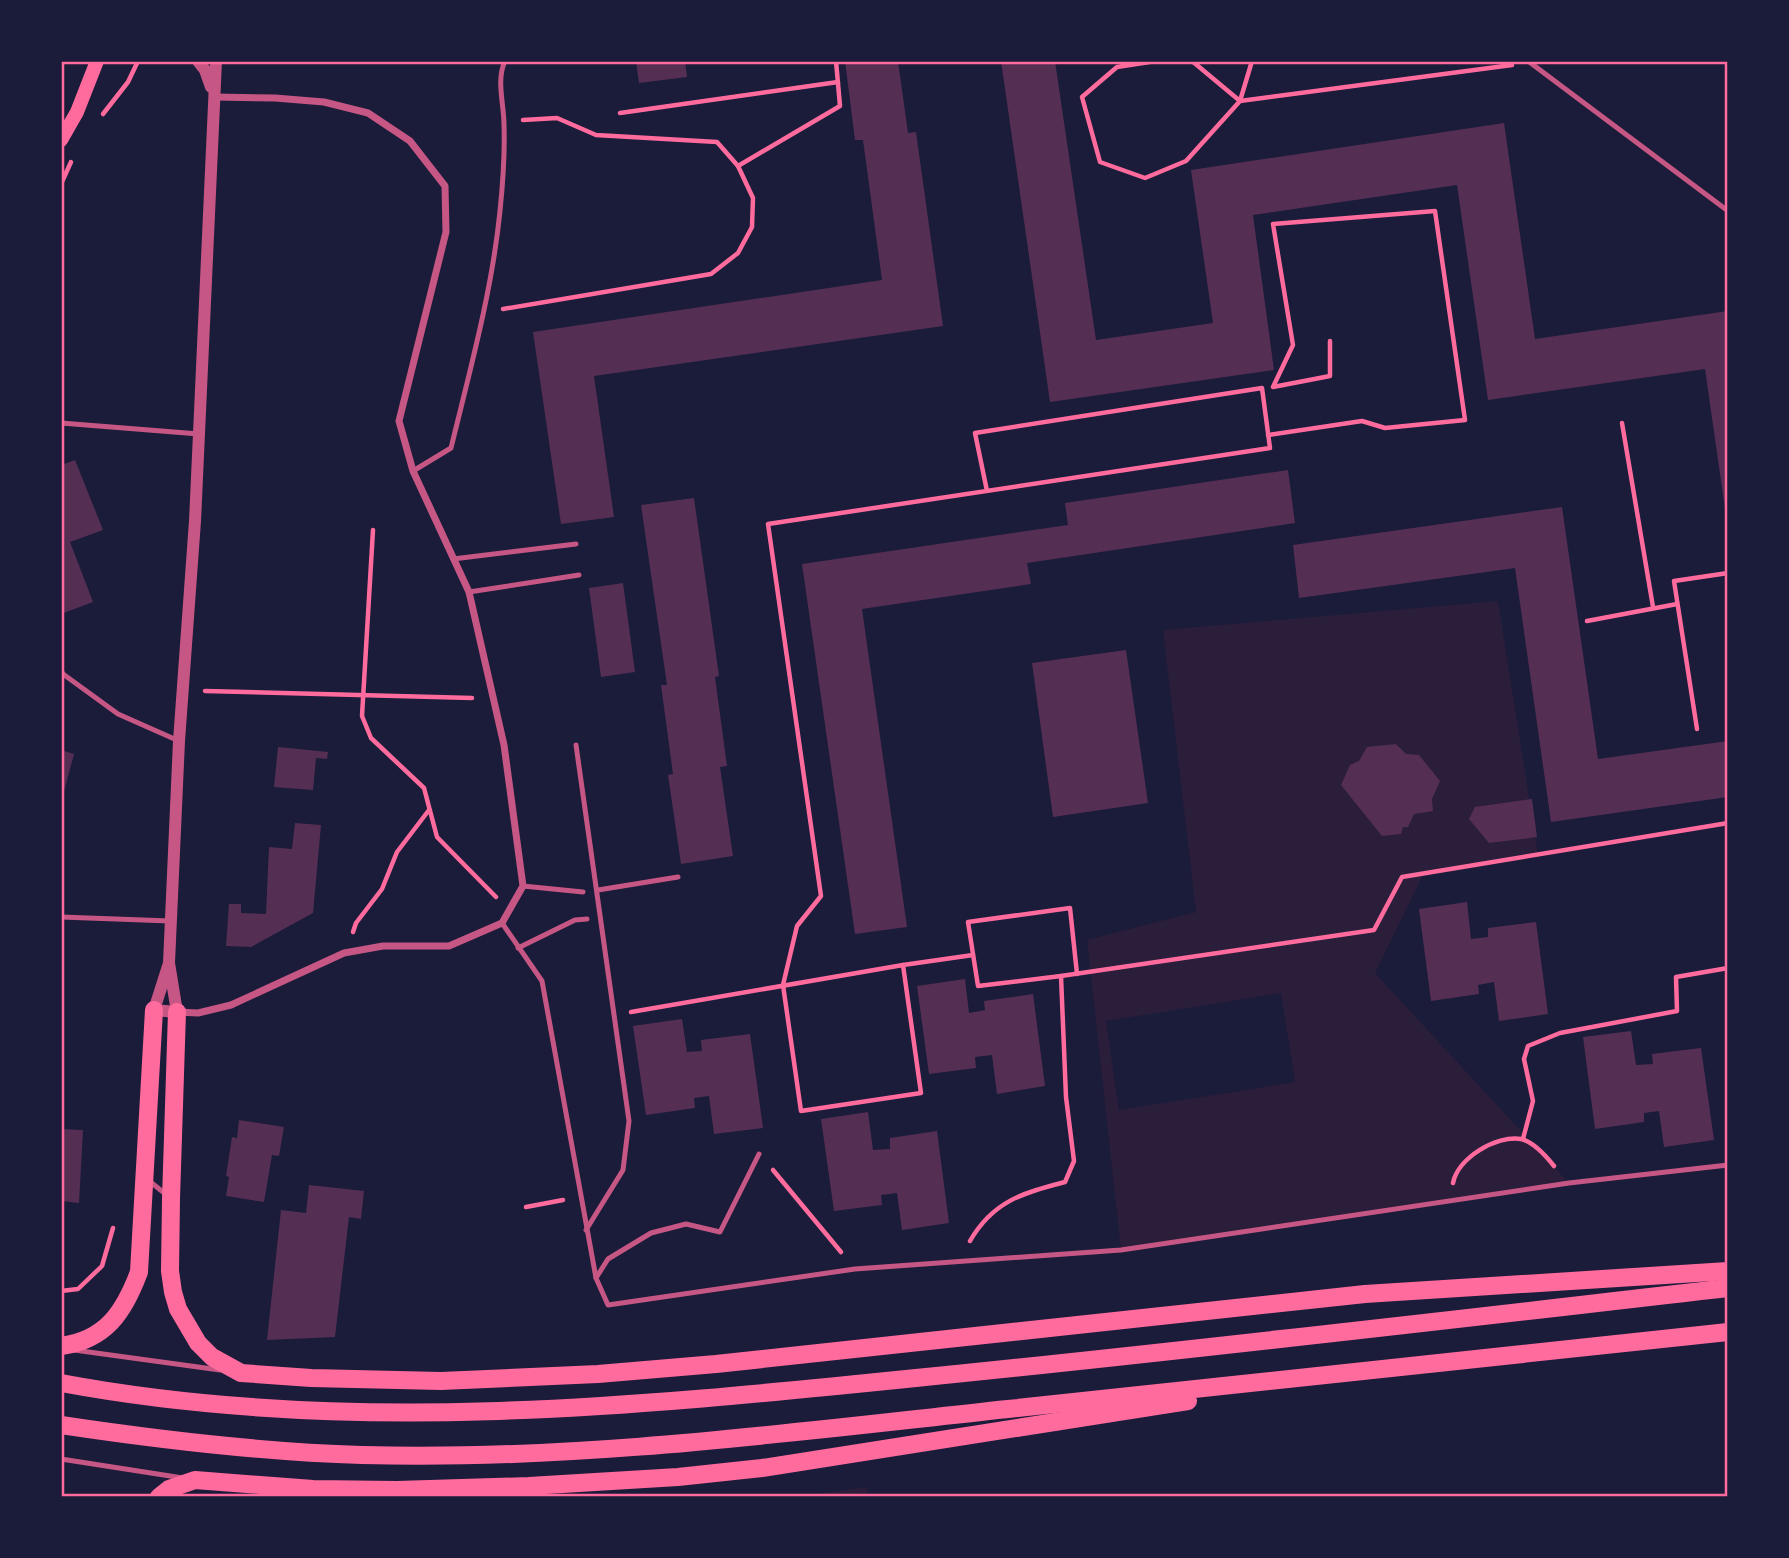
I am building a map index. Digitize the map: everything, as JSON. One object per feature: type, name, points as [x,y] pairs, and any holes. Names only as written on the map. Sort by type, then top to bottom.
[{"type":"main road","points":[[61,140],[97,61]]},
{"type":"main road","points":[[61,1347],[91,1338],[119,1315],[139,1272],[154,1010]]},
{"type":"main road","points":[[177,1012],[171,1199],[170,1271],[173,1292],[178,1309],[198,1343],[212,1357],[241,1373],[417,1381],[598,1374],[716,1364],[1365,1294],[1728,1271]]},
{"type":"main road","points":[[61,1383],[211,1404],[343,1413],[476,1413],[612,1407],[1110,1359],[1728,1288]]},
{"type":"main road","points":[[61,1425],[176,1441],[304,1452],[407,1455],[565,1451],[822,1429],[1728,1332]]},
{"type":"main road","points":[[159,1497],[169,1489],[195,1480],[313,1489],[397,1490],[529,1486],[678,1477],[762,1468],[1402,1367]]},
{"type":"street","points":[[198,61],[209,81],[213,97]]},
{"type":"street","points":[[177,1012],[169,963],[179,741],[199,434],[216,61]]},
{"type":"street","points":[[169,963],[154,1010],[198,1013],[231,1005],[344,953],[383,946],[449,946],[502,923],[523,886],[504,745],[469,592],[413,471],[399,421],[446,232],[445,187],[410,141],[368,113],[324,102],[213,97]]},
{"type":"lane","points":[[413,471],[451,448],[484,312],[505,169],[500,71],[505,61]]},
{"type":"lane","points":[[1529,62],[1728,211]]},
{"type":"lane","points":[[61,423],[199,434]]},
{"type":"lane","points":[[453,559],[576,544]]},
{"type":"lane","points":[[469,592],[579,575]]},
{"type":"lane","points":[[61,670],[118,714],[179,741]]},
{"type":"lane","points":[[576,746],[628,1121],[623,1170],[586,1230]]},
{"type":"lane","points":[[598,890],[678,877]]},
{"type":"lane","points":[[523,886],[583,892]]},
{"type":"lane","points":[[61,917],[172,921]]},
{"type":"lane","points":[[518,948],[575,920],[587,919]]},
{"type":"lane","points":[[502,923],[542,981],[586,1230],[596,1278],[608,1305],[855,1269],[1130,1249],[1569,1183],[1728,1165]]},
{"type":"lane","points":[[596,1278],[608,1259],[651,1233],[687,1224],[720,1233],[759,1154]]},
{"type":"lane","points":[[144,1175],[171,1199]]},
{"type":"lane","points":[[61,1347],[241,1373]]},
{"type":"lane","points":[[61,1459],[195,1480]]},
{"type":"path","points":[[738,166],[841,106],[835,61]]},
{"type":"path","points":[[1156,61],[1117,67],[1082,97],[1100,162],[1145,177],[1186,161],[1240,101],[1252,61]]},
{"type":"path","points":[[1192,61],[1240,101],[1529,62]]},
{"type":"path","points":[[620,113],[838,82]]},
{"type":"path","points":[[484,312],[711,274],[738,253],[752,227],[753,198],[738,166],[717,142],[596,135],[557,118],[504,122]]},
{"type":"path","points":[[1268,435],[1362,421],[1385,428],[1465,420],[1435,211],[1273,224],[1293,345],[1273,387]]},
{"type":"path","points":[[986,491],[975,433],[1330,376],[1330,341]]},
{"type":"path","points":[[903,965],[921,1093],[800,1111],[783,985],[797,926],[821,895],[768,524],[1270,448],[1262,388]]},
{"type":"path","points":[[1622,423],[1653,607]]},
{"type":"path","points":[[373,530],[362,716],[372,738],[424,788],[437,837],[509,910]]},
{"type":"path","points":[[1697,729],[1674,582],[1728,573]]},
{"type":"path","points":[[1587,621],[1678,604]]},
{"type":"path","points":[[183,690],[493,699]]},
{"type":"path","points":[[344,953],[356,923],[382,889],[397,852],[430,810]]},
{"type":"path","points":[[1077,974],[1070,908],[968,922],[978,986],[1077,974],[1374,930],[1402,877],[1728,822]]},
{"type":"path","points":[[614,1015],[973,955]]},
{"type":"path","points":[[1522,1139],[1533,1101],[1524,1059],[1528,1046],[1560,1033],[1677,1011],[1676,977],[1728,968]]},
{"type":"path","points":[[959,1261],[993,1210],[1030,1191],[1065,1182],[1074,1161],[1066,1097],[1061,976]]},
{"type":"path","points":[[1449,1201],[1454,1177],[1473,1153],[1499,1140],[1522,1139],[1543,1152],[1569,1183]]},
{"type":"path","points":[[759,1154],[855,1269]]},
{"type":"path","points":[[526,1207],[581,1197]]},
{"type":"shaded area","points":[[1498,601],[1538,854],[1423,875],[1375,973],[1569,1183],[1121,1250],[1087,940],[1196,912],[1163,630]],"holes":[[[1281,993],[1295,1082],[1119,1110],[1106,1021]]]},
{"type":"shaded area","points":[[867,1487],[868,1497],[795,1497]]},
{"type":"building","points":[[636,61],[685,61],[687,77],[639,83]]},
{"type":"building","points":[[845,61],[898,61],[908,133],[916,132],[943,326],[594,376],[614,517],[561,524],[533,332],[882,280],[863,140],[855,140]]},
{"type":"building","points":[[1001,61],[1055,61],[1096,340],[1213,323],[1191,170],[1504,123],[1535,339],[1728,311],[1728,508],[1725,509],[1705,369],[1488,400],[1457,185],[1253,215],[1274,370],[1050,402]]},
{"type":"building","points":[[75,460],[103,530],[70,542],[93,602],[61,614],[61,465]]},
{"type":"building","points":[[1288,470],[1295,523],[1027,563],[1031,584],[862,609],[907,927],[855,934],[802,564],[1068,525],[1065,503]]},
{"type":"building","points":[[694,498],[719,676],[715,677],[727,766],[720,767],[733,856],[681,864],[668,775],[673,774],[661,685],[667,685],[641,505]]},
{"type":"building","points":[[1562,507],[1598,759],[1728,741],[1728,797],[1551,822],[1515,568],[1299,598],[1293,545]]},
{"type":"building","points":[[623,583],[635,672],[601,677],[589,588]]},
{"type":"building","points":[[1126,650],[1148,803],[1053,817],[1032,663]]},
{"type":"building","points":[[1396,744],[1406,754],[1419,755],[1440,781],[1432,799],[1433,811],[1414,814],[1408,827],[1403,827],[1401,834],[1382,836],[1341,785],[1350,765],[1359,761],[1367,747]]},
{"type":"building","points":[[278,747],[328,752],[327,759],[316,758],[313,790],[274,787]]},
{"type":"building","points":[[61,750],[74,754],[62,799],[61,799]]},
{"type":"building","points":[[1532,799],[1537,837],[1489,843],[1469,819],[1475,807]]},
{"type":"building","points":[[295,823],[321,825],[313,913],[251,947],[226,946],[229,904],[241,904],[241,913],[266,914],[269,847],[292,849]]},
{"type":"building","points":[[1467,902],[1471,939],[1488,937],[1488,928],[1536,922],[1548,1014],[1499,1021],[1494,982],[1478,985],[1479,994],[1431,1001],[1419,909]]},
{"type":"building","points":[[965,979],[969,1013],[985,1010],[984,1001],[1033,994],[1045,1086],[997,1094],[992,1055],[975,1057],[976,1068],[929,1074],[917,986]]},
{"type":"building","points":[[682,1019],[687,1052],[702,1051],[701,1040],[750,1034],[763,1128],[714,1134],[709,1096],[694,1098],[695,1108],[646,1115],[633,1026]]},
{"type":"building","points":[[1631,1031],[1636,1065],[1653,1064],[1652,1054],[1701,1048],[1714,1140],[1664,1147],[1659,1111],[1644,1113],[1644,1122],[1595,1129],[1583,1037]]},
{"type":"building","points":[[868,1112],[873,1150],[890,1149],[890,1138],[937,1131],[949,1223],[902,1230],[897,1193],[881,1195],[882,1205],[834,1211],[821,1119]]},
{"type":"building","points":[[239,1120],[284,1127],[279,1156],[272,1155],[264,1202],[226,1196],[232,1137],[237,1138]]},
{"type":"building","points":[[61,1129],[83,1130],[79,1203],[61,1201]]},
{"type":"building","points":[[309,1185],[364,1191],[361,1219],[349,1217],[335,1337],[267,1340],[281,1210],[306,1213]]}]
